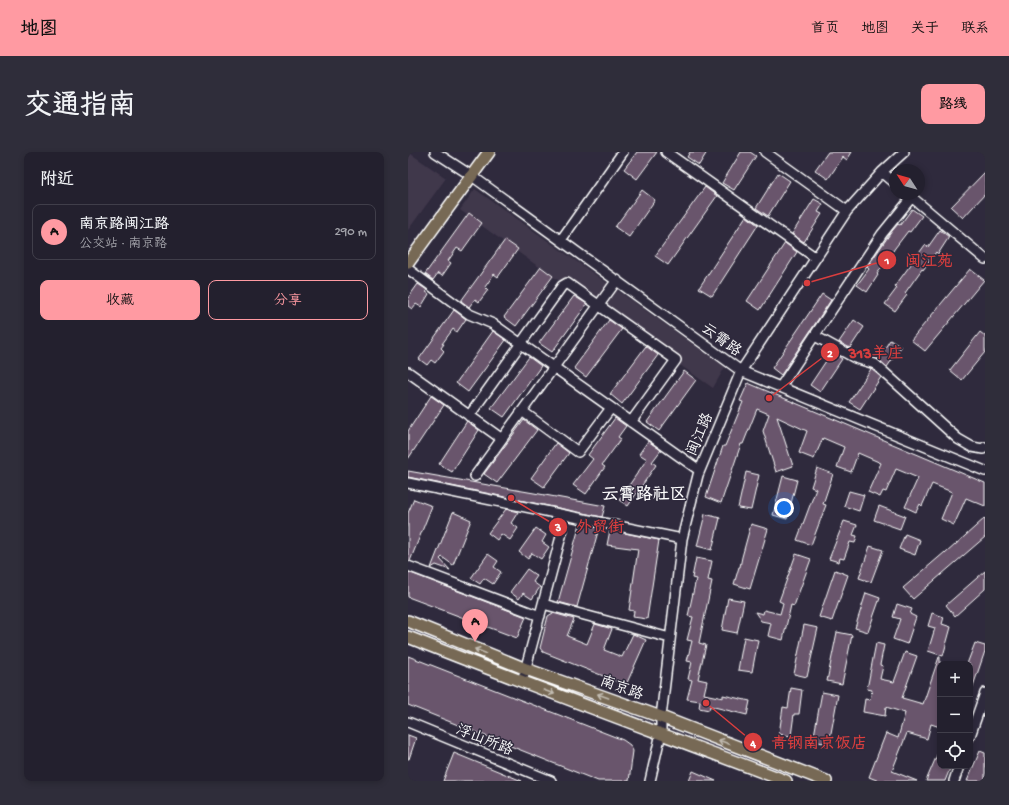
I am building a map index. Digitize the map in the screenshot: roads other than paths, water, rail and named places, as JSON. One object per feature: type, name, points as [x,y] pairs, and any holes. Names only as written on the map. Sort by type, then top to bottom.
[{"type":"main road","points":[[408,263],[489,152]]},
{"type":"main road","name":"南京路","points":[[408,621],[526,669],[660,717],[826,781]]},
{"type":"main road","name":"南京路","points":[[408,637],[522,682],[786,781]]},
{"type":"street","name":"云霄路","points":[[435,152],[472,176],[741,371],[781,386],[985,471]]},
{"type":"street","points":[[561,240],[623,152]]},
{"type":"street","points":[[666,152],[816,258]]},
{"type":"street","points":[[766,152],[847,211]]},
{"type":"street","name":"闽江路","points":[[650,781],[660,733],[660,717],[682,539],[699,470],[741,371],[847,211],[882,172],[904,152]]},
{"type":"street","points":[[882,172],[889,178]]},
{"type":"street","points":[[781,386],[882,234],[907,200]]},
{"type":"street","points":[[915,200],[985,259]]},
{"type":"street","points":[[408,269],[469,314],[493,324],[699,470]]},
{"type":"street","points":[[475,476],[617,280]]},
{"type":"street","points":[[469,416],[562,286],[567,283],[676,360],[631,422]]},
{"type":"street","points":[[815,336],[855,358],[875,364],[958,439],[972,447],[983,449],[985,446]]},
{"type":"street","points":[[408,372],[502,439]]},
{"type":"street","points":[[522,411],[578,452],[611,408]]},
{"type":"street","points":[[408,483],[682,539]]},
{"type":"street","points":[[522,682],[563,529]]},
{"type":"street","points":[[408,566],[540,616]]},
{"type":"street","points":[[543,604],[670,638]]},
{"type":"street","points":[[971,733],[985,693]]},
{"type":"street","name":"浮山所路","points":[[408,722],[551,781]]},
{"type":"street","points":[[954,781],[958,769]]},
{"type":"place","name":"闽江苑","points":[[807,283]]},
{"type":"place","name":"313羊庄","points":[[769,398]]},
{"type":"place","name":"外贸街","points":[[511,498]]},
{"type":"place","name":"南京路闽江路","points":[[475,642]]},
{"type":"place","name":"青钢南京饭店","points":[[706,703]]},
{"type":"district","name":"云霄路社区","points":[[644,493]]}]
